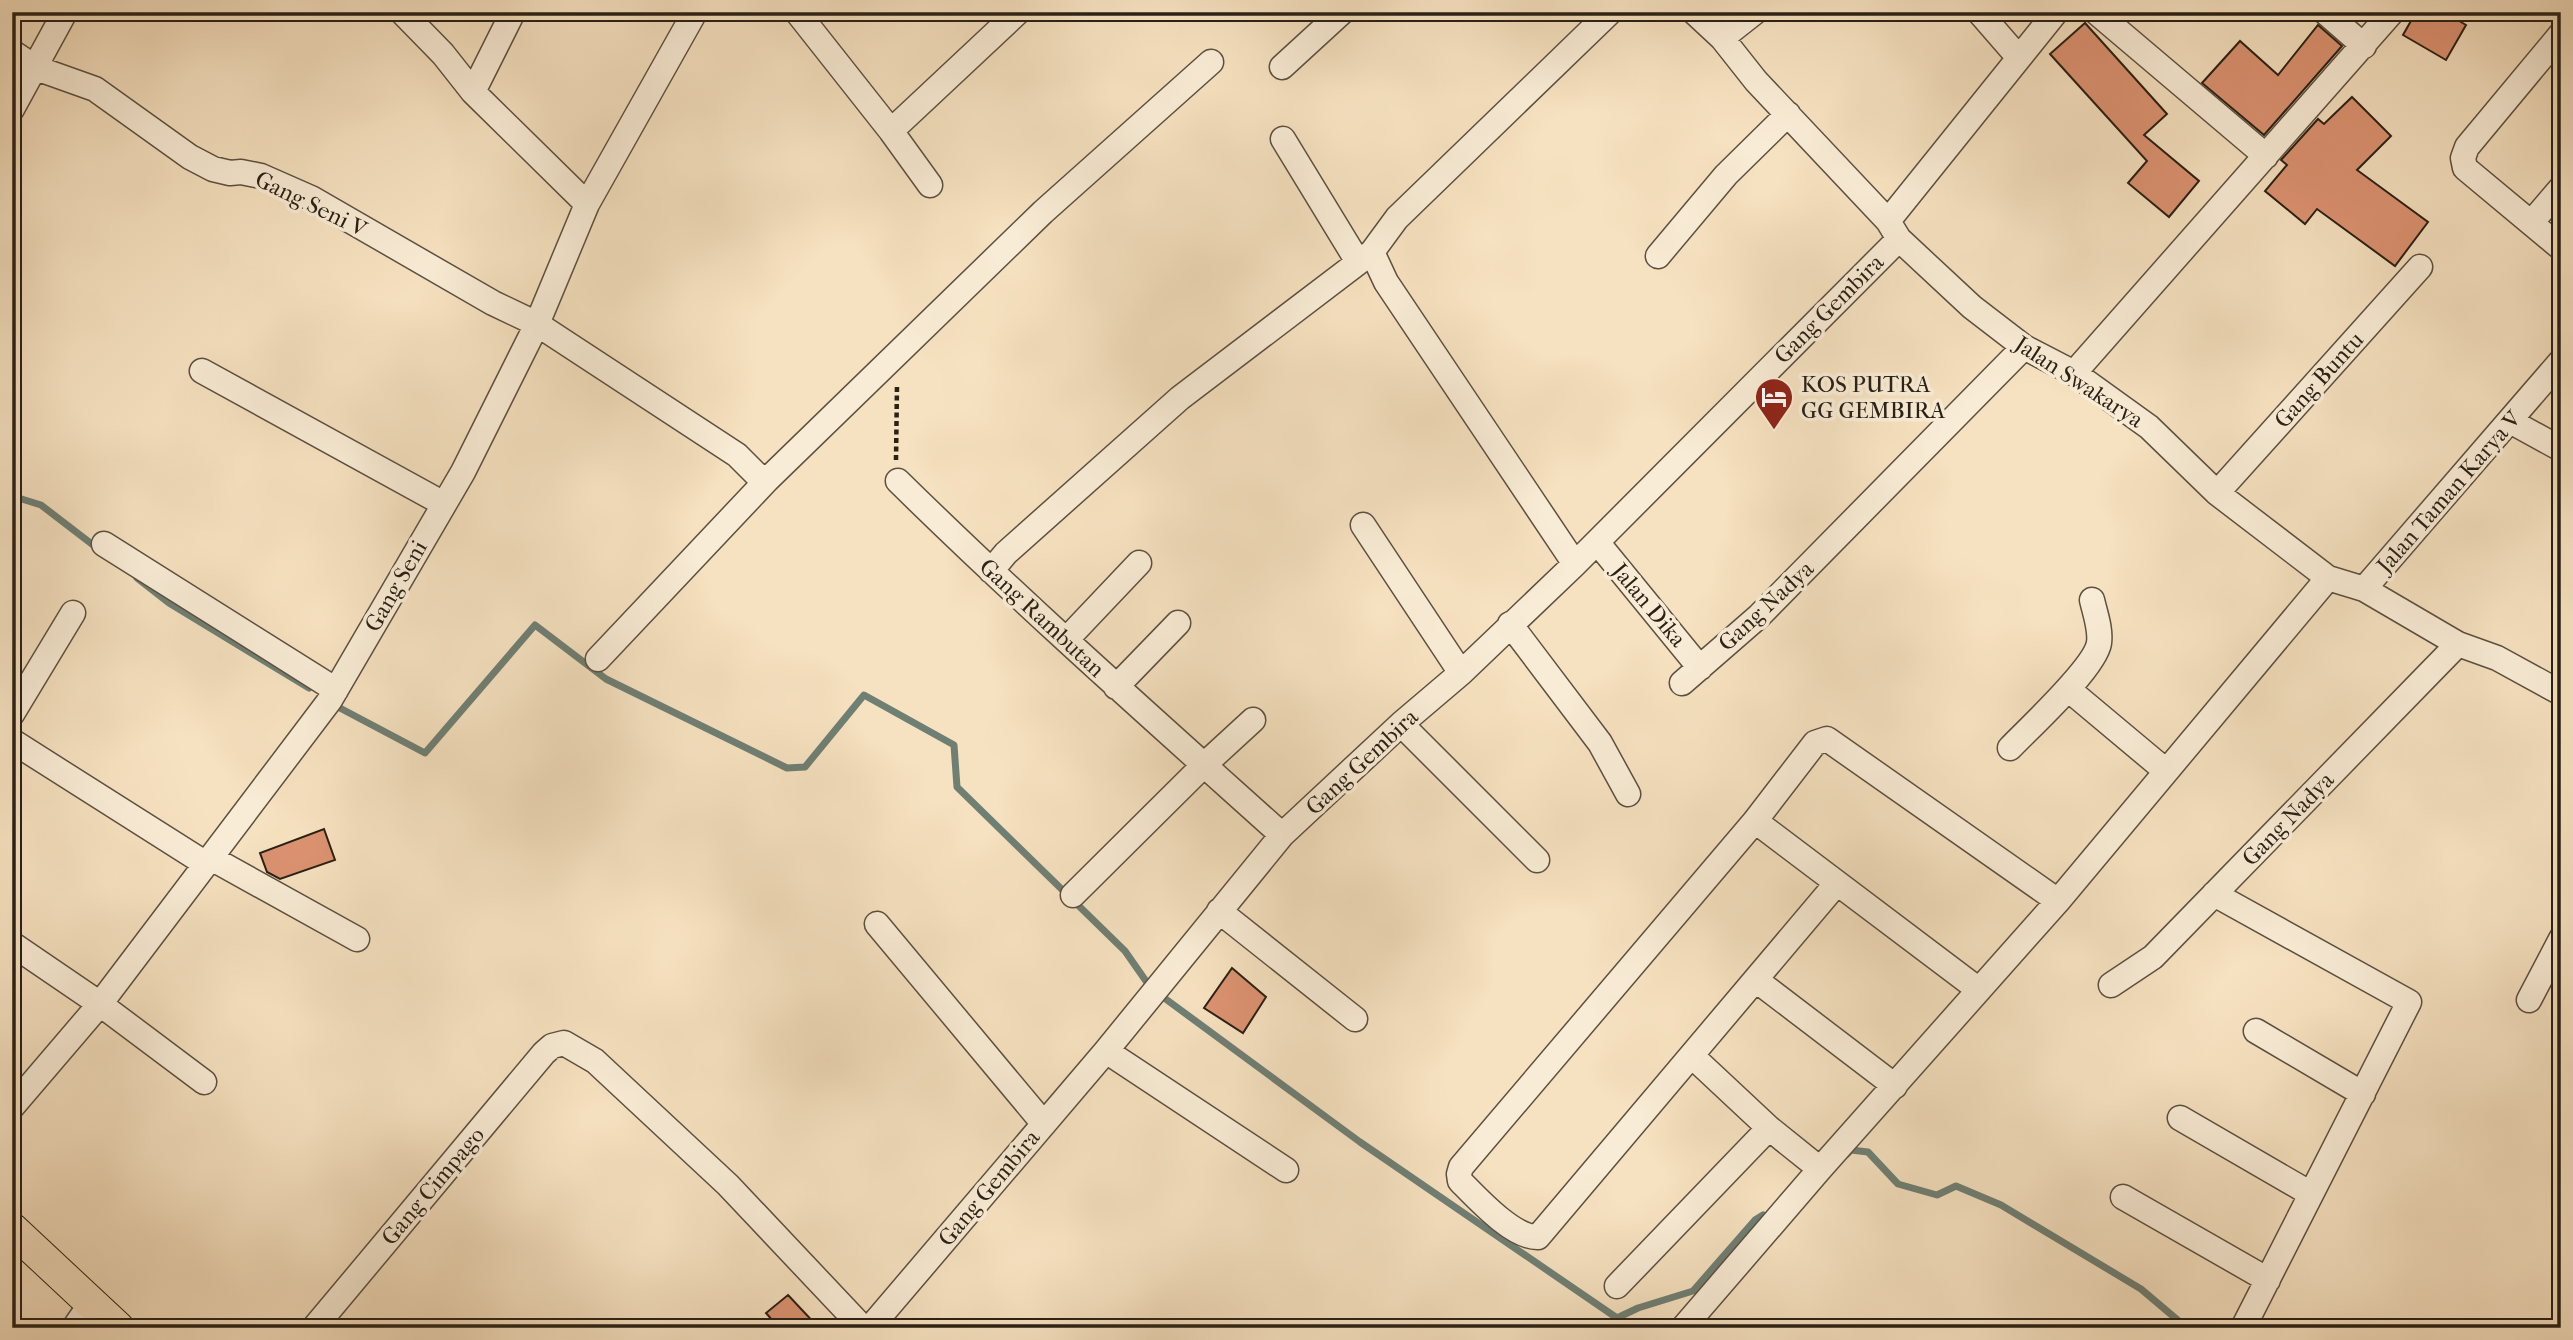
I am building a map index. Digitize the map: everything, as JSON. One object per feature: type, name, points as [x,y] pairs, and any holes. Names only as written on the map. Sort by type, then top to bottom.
[{"type":"main road","points":[[12,1229],[118,1328]]},
{"type":"street","points":[[12,110],[65,12]]},
{"type":"street","points":[[402,12],[443,54],[473,92],[587,204]]},
{"type":"street","points":[[473,92],[513,12]]},
{"type":"street","name":"Gang Seni","points":[[12,1107],[100,1004],[318,719],[463,472],[537,324],[587,204],[695,12]]},
{"type":"street","points":[[797,12],[930,185]]},
{"type":"street","points":[[891,131],[1018,12]]},
{"type":"street","points":[[1282,67],[1342,12]]},
{"type":"street","points":[[991,571],[1006,553],[1180,398],[1365,257],[1397,218],[1610,12]]},
{"type":"street","name":"Jalan Swakarya","points":[[1694,12],[1722,38],[1756,81],[1894,230],[1972,307],[2024,347],[2074,373],[2149,427],[2217,493],[2328,578],[2364,589],[2458,644],[2497,658],[2561,693]]},
{"type":"street","points":[[1722,38],[1755,12]]},
{"type":"street","points":[[1979,12],[2019,58]]},
{"type":"street","name":"Gang Gembira","points":[[870,1328],[1106,1051],[1282,835],[1401,724],[1461,673],[1597,542],[1894,230],[2019,58],[2056,12]]},
{"type":"street","points":[[2096,12],[2266,156]]},
{"type":"street","points":[[2325,12],[2364,46]]},
{"type":"street","points":[[2074,373],[2392,12]]},
{"type":"street","points":[[2561,34],[2467,147],[2463,158],[2465,168],[2561,248]]},
{"type":"street","name":"Gang Seni V","points":[[12,52],[36,68],[95,89],[190,157],[222,172],[261,176],[311,198],[493,303],[537,324],[737,455],[756,474],[767,480]]},
{"type":"street","points":[[598,659],[767,480],[1043,212],[1211,62]]},
{"type":"street","points":[[1658,256],[1726,175],[1788,114]]},
{"type":"street","points":[[1283,139],[1365,257],[1386,282],[1574,564]]},
{"type":"street","points":[[2531,223],[2561,188]]},
{"type":"street","name":"Gang Buntu","points":[[2217,493],[2420,267]]},
{"type":"street","name":"Gang Nadya","points":[[1691,675],[1759,617],[2024,347]]},
{"type":"street","name":"Jalan Taman Karya V","points":[[2364,589],[2561,361]]},
{"type":"street","points":[[202,371],[444,504]]},
{"type":"street","points":[[2510,421],[2561,449]]},
{"type":"street","name":"Gang Rambutan","points":[[898,481],[1116,687],[1282,835]]},
{"type":"street","points":[[1363,525],[1461,673]]},
{"type":"street","name":"Jalan Dika","points":[[1597,542],[1691,675]]},
{"type":"street","points":[[104,544],[336,690]]},
{"type":"street","points":[[1066,640],[1139,563]]},
{"type":"street","points":[[1683,1328],[1820,1168],[2058,901],[2328,578]]},
{"type":"street","points":[[2010,748],[2068,689],[2099,646],[2092,600]]},
{"type":"street","points":[[12,714],[73,612]]},
{"type":"street","points":[[1116,687],[1178,623]]},
{"type":"street","points":[[1510,624],[1600,743],[1628,794]]},
{"type":"street","name":"Gang Nadya","points":[[2111,985],[2153,957],[2458,644]]},
{"type":"street","points":[[2068,689],[2166,771]]},
{"type":"street","points":[[1073,895],[1253,720]]},
{"type":"street","points":[[1401,724],[1538,860]]},
{"type":"street","points":[[1837,883],[1538,1237],[1524,1236],[1498,1217],[1460,1181],[1461,1167],[1755,821],[1815,743],[1827,739],[2058,901]]},
{"type":"street","points":[[12,741],[208,861],[357,939]]},
{"type":"street","points":[[1755,821],[1979,990]]},
{"type":"street","points":[[2214,894],[2409,1002],[2243,1328]]},
{"type":"street","points":[[1219,911],[1355,1019]]},
{"type":"street","points":[[877,925],[1044,1124]]},
{"type":"street","points":[[2529,1000],[2561,939]]},
{"type":"street","points":[[12,944],[100,1004],[204,1082]]},
{"type":"street","points":[[1756,980],[1895,1086]]},
{"type":"street","points":[[2256,1031],[2363,1094]]},
{"type":"street","name":"Gang Cimpago","points":[[314,1328],[544,1053],[552,1045],[564,1043],[595,1061],[728,1185],[863,1328]]},
{"type":"street","points":[[1106,1051],[1286,1170]]},
{"type":"street","points":[[1692,1056],[1769,1128],[1820,1168]]},
{"type":"street","points":[[2180,1118],[2311,1194]]},
{"type":"street","points":[[1617,1286],[1769,1128]]},
{"type":"street","points":[[2123,1197],[2268,1280]]},
{"type":"street","points":[[74,1328],[92,1302]]},
{"type":"path","points":[[896,356],[898,481]]},
{"type":"building","points":[[2416,12],[2444,12],[2466,25],[2446,60],[2403,35]]},
{"type":"building","points":[[2085,23],[2167,114],[2144,135],[2199,181],[2169,217],[2128,183],[2147,161],[2050,54]]},
{"type":"building","points":[[2318,25],[2342,46],[2264,135],[2202,83],[2240,41],[2278,75]]},
{"type":"building","points":[[2352,97],[2391,136],[2357,170],[2428,222],[2395,266],[2317,209],[2305,224],[2265,191],[2287,165],[2281,160],[2318,119],[2324,124]]},
{"type":"building","points":[[324,829],[335,860],[280,879],[267,872],[260,853]]},
{"type":"building","points":[[1232,968],[1266,997],[1243,1033],[1204,1008]]},
{"type":"building","points":[[788,1295],[819,1328],[779,1328],[766,1313]]},
{"type":"waterway","points":[[12,496],[41,505],[97,548]]},
{"type":"waterway","points":[[137,578],[169,603],[309,688]]},
{"type":"waterway","points":[[338,707],[425,753],[535,625],[606,679],[787,768],[805,767],[864,695],[954,745],[957,787],[1125,951],[1148,984]]},
{"type":"waterway","points":[[1167,1000],[1360,1142],[1617,1318],[1638,1308],[1693,1291],[1755,1220],[1763,1215]]},
{"type":"waterway","points":[[1847,1154],[1851,1150],[1868,1152],[1898,1184],[1937,1195],[1956,1186],[2001,1205],[2141,1289],[2187,1328]]},
{"type":"place","name":"KOS PUTRA GG GEMBIRA","points":[[1774,431]]}]
